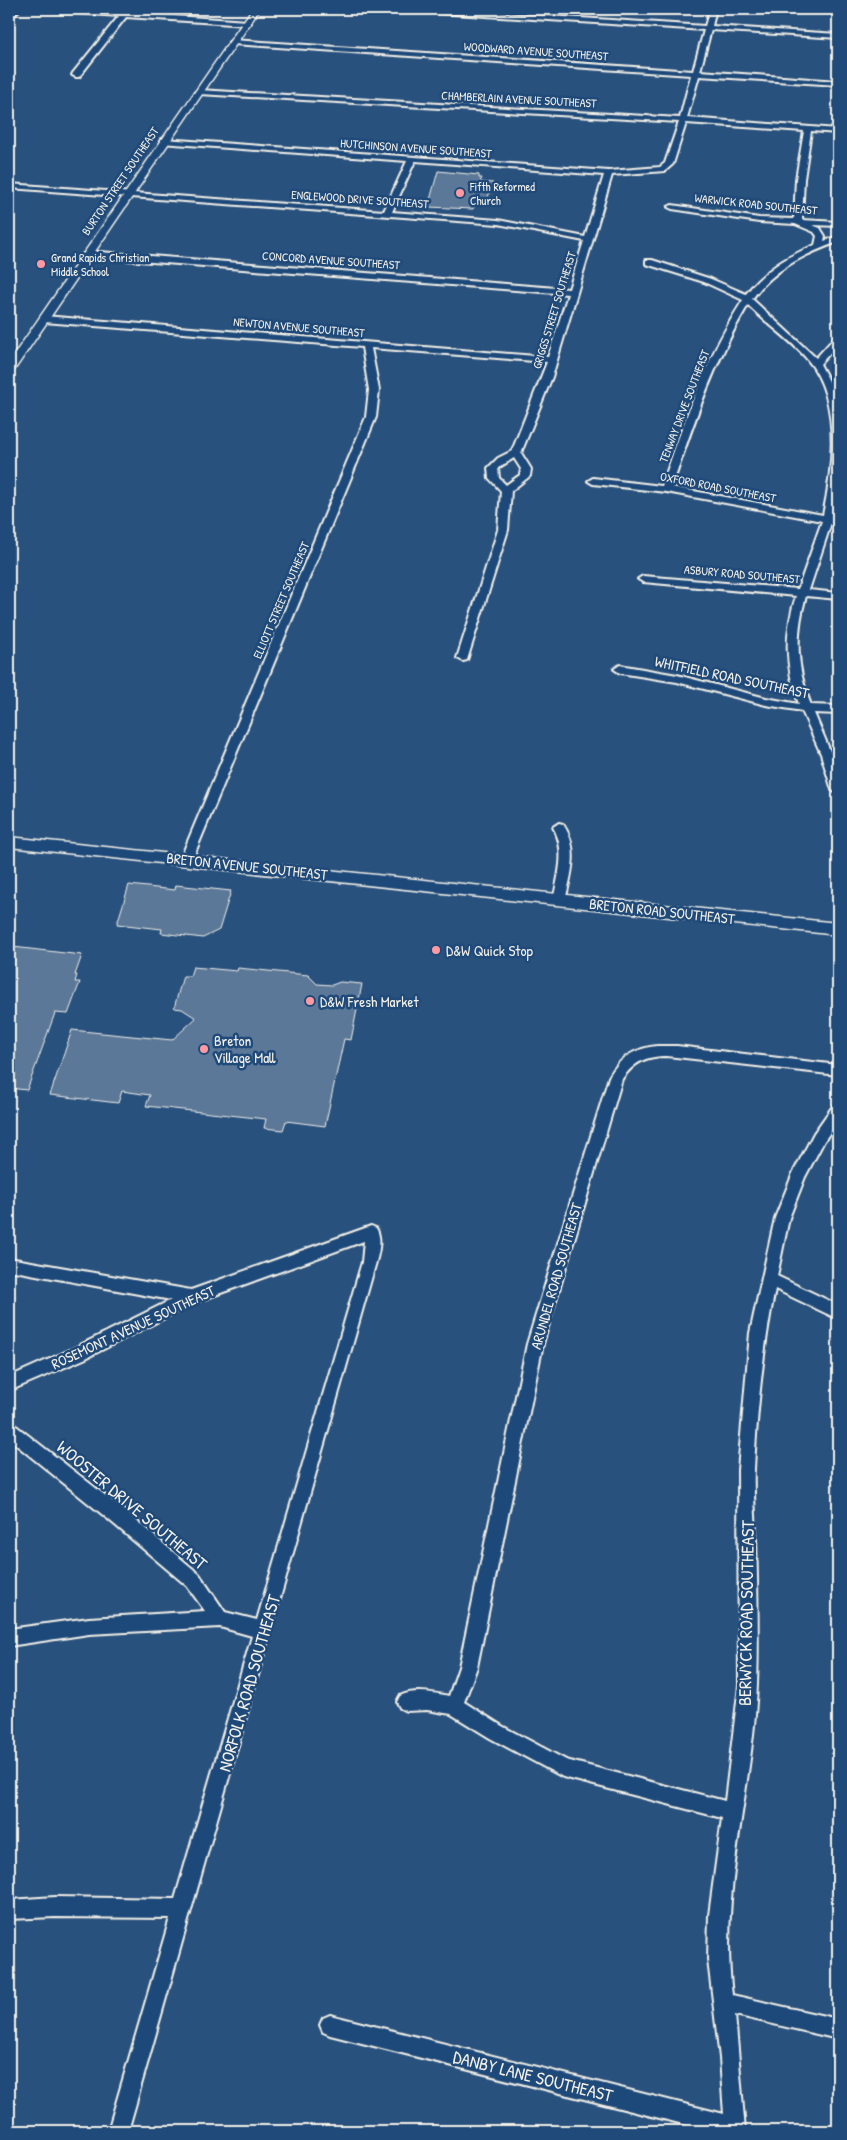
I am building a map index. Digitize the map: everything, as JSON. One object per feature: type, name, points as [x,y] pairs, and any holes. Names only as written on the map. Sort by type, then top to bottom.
[{"type":"main road","name":"BURTON STREET SOUTHEAST","points":[[9,370],[256,9]]},
{"type":"main road","name":"BRETON AVENUE SOUTHEAST","points":[[9,842],[485,892]]},
{"type":"main road","name":"BRETON ROAD SOUTHEAST","points":[[485,892],[838,929]]},
{"type":"street","points":[[9,18],[17,9]]},
{"type":"street","points":[[46,9],[247,23]]},
{"type":"street","points":[[408,9],[484,11],[838,36]]},
{"type":"street","points":[[683,120],[713,9]]},
{"type":"street","points":[[76,75],[124,15]]},
{"type":"street","name":"WOODWARD AVENUE SOUTHEAST","points":[[233,42],[838,83]]},
{"type":"street","name":"CHAMBERLAIN AVENUE SOUTHEAST","points":[[199,92],[683,120],[838,131]]},
{"type":"street","name":"HUTCHINSON AVENUE SOUTHEAST","points":[[164,141],[609,172],[666,167],[669,164],[683,120]]},
{"type":"street","points":[[808,129],[800,179],[798,222],[817,230],[821,236],[819,246]]},
{"type":"street","points":[[387,214],[412,159]]},
{"type":"street","name":"GRIGGS STREET SOUTHEAST","points":[[516,452],[547,377],[609,172]]},
{"type":"street","name":"ENGLEWOOD DRIVE SOUTHEAST","points":[[9,186],[498,222],[589,240]]},
{"type":"street","name":"WARWICK ROAD SOUTHEAST","points":[[672,207],[732,216],[838,224]]},
{"type":"street","name":"TENWAY DRIVE SOUTHEAST","points":[[666,489],[707,374],[747,298],[764,278],[778,268],[819,246],[838,239]]},
{"type":"street","name":"CONCORD AVENUE SOUTHEAST","points":[[87,254],[573,292]]},
{"type":"street","points":[[649,262],[733,291],[747,298],[757,311],[784,332],[816,363],[829,397],[836,425],[834,472],[827,521],[802,593],[794,624],[792,660],[797,684],[838,789]]},
{"type":"street","name":"NEWTON AVENUE SOUTHEAST","points":[[44,319],[551,360]]},
{"type":"street","points":[[816,363],[838,339]]},
{"type":"street","name":"ELLIOTT STREET SOUTHEAST","points":[[186,860],[368,424],[374,404],[374,387],[366,345]]},
{"type":"street","points":[[463,658],[503,530],[506,490],[493,477],[491,473],[492,467],[516,452],[526,469],[526,476],[506,490]]},
{"type":"street","name":"OXFORD ROAD SOUTHEAST","points":[[593,481],[666,489],[838,522]]},
{"type":"street","name":"ASBURY ROAD SOUTHEAST","points":[[643,579],[838,596]]},
{"type":"street","name":"WHITFIELD ROAD SOUTHEAST","points":[[620,669],[685,680],[746,698],[808,710],[838,710]]},
{"type":"street","points":[[559,827],[566,836],[568,847],[559,901]]},
{"type":"street","name":"ARUNDEL ROAD SOUTHEAST","points":[[454,1706],[468,1667],[535,1344],[616,1077],[624,1063],[639,1055],[656,1050],[838,1070]]},
{"type":"street","name":"BERWYCK ROAD SOUTHEAST","points":[[735,2129],[724,2003],[718,1960],[719,1915],[748,1685],[747,1460],[758,1333],[782,1218],[798,1177],[819,1137],[838,1110]]},
{"type":"street","name":"ROSEMONT AVENUE SOUTHEAST","points":[[9,1384],[78,1354],[191,1297],[371,1232]]},
{"type":"street","name":"NORFOLK ROAD SOUTHEAST","points":[[118,2131],[369,1262],[372,1247],[371,1232]]},
{"type":"street","points":[[9,1264],[191,1297]]},
{"type":"street","points":[[768,1279],[838,1312]]},
{"type":"street","name":"WOOSTER DRIVE SOUTHEAST","points":[[9,1430],[114,1513],[193,1580],[220,1619]]},
{"type":"street","points":[[9,1638],[89,1626],[220,1619],[264,1630]]},
{"type":"street","points":[[406,1702],[427,1701],[454,1706],[496,1732],[563,1768],[733,1812]]},
{"type":"street","points":[[9,1909],[55,1907],[183,1909]]},
{"type":"street","points":[[724,2003],[838,2029]]},
{"type":"street","name":"DANBY LANE SOUTHEAST","points":[[330,2025],[735,2129]]},
{"type":"building","name":"Fifth Reformed Church","points":[[438,171],[479,175],[479,178],[482,178],[480,182],[493,183],[486,203],[476,203],[473,209],[428,207]]},
{"type":"building","points":[[129,885],[175,890],[176,885],[231,891],[219,930],[203,938],[161,933],[162,929],[117,924]]},
{"type":"building","points":[[13,947],[82,955],[75,975],[77,975],[75,982],[80,982],[68,1014],[55,1013],[27,1090],[9,1088],[9,951]]},
{"type":"building","name":"Breton Village Mall","points":[[193,967],[237,971],[238,968],[308,975],[317,984],[332,985],[340,982],[362,984],[351,1040],[344,1039],[325,1126],[286,1121],[283,1130],[264,1128],[266,1119],[146,1106],[150,1095],[122,1091],[118,1103],[50,1095],[72,1030],[172,1040],[196,1018],[182,1009],[174,1008],[183,976],[190,976]]},
{"type":"place","name":"Fifth Reformed Church","points":[[460,193]]},
{"type":"place","name":"Grand Rapids Christian Middle School","points":[[41,264]]},
{"type":"place","name":"D&W Quick Stop","points":[[436,950]]},
{"type":"place","name":"D&W Fresh Market","points":[[310,1001]]},
{"type":"place","name":"Breton Village Mall","points":[[204,1049]]}]
